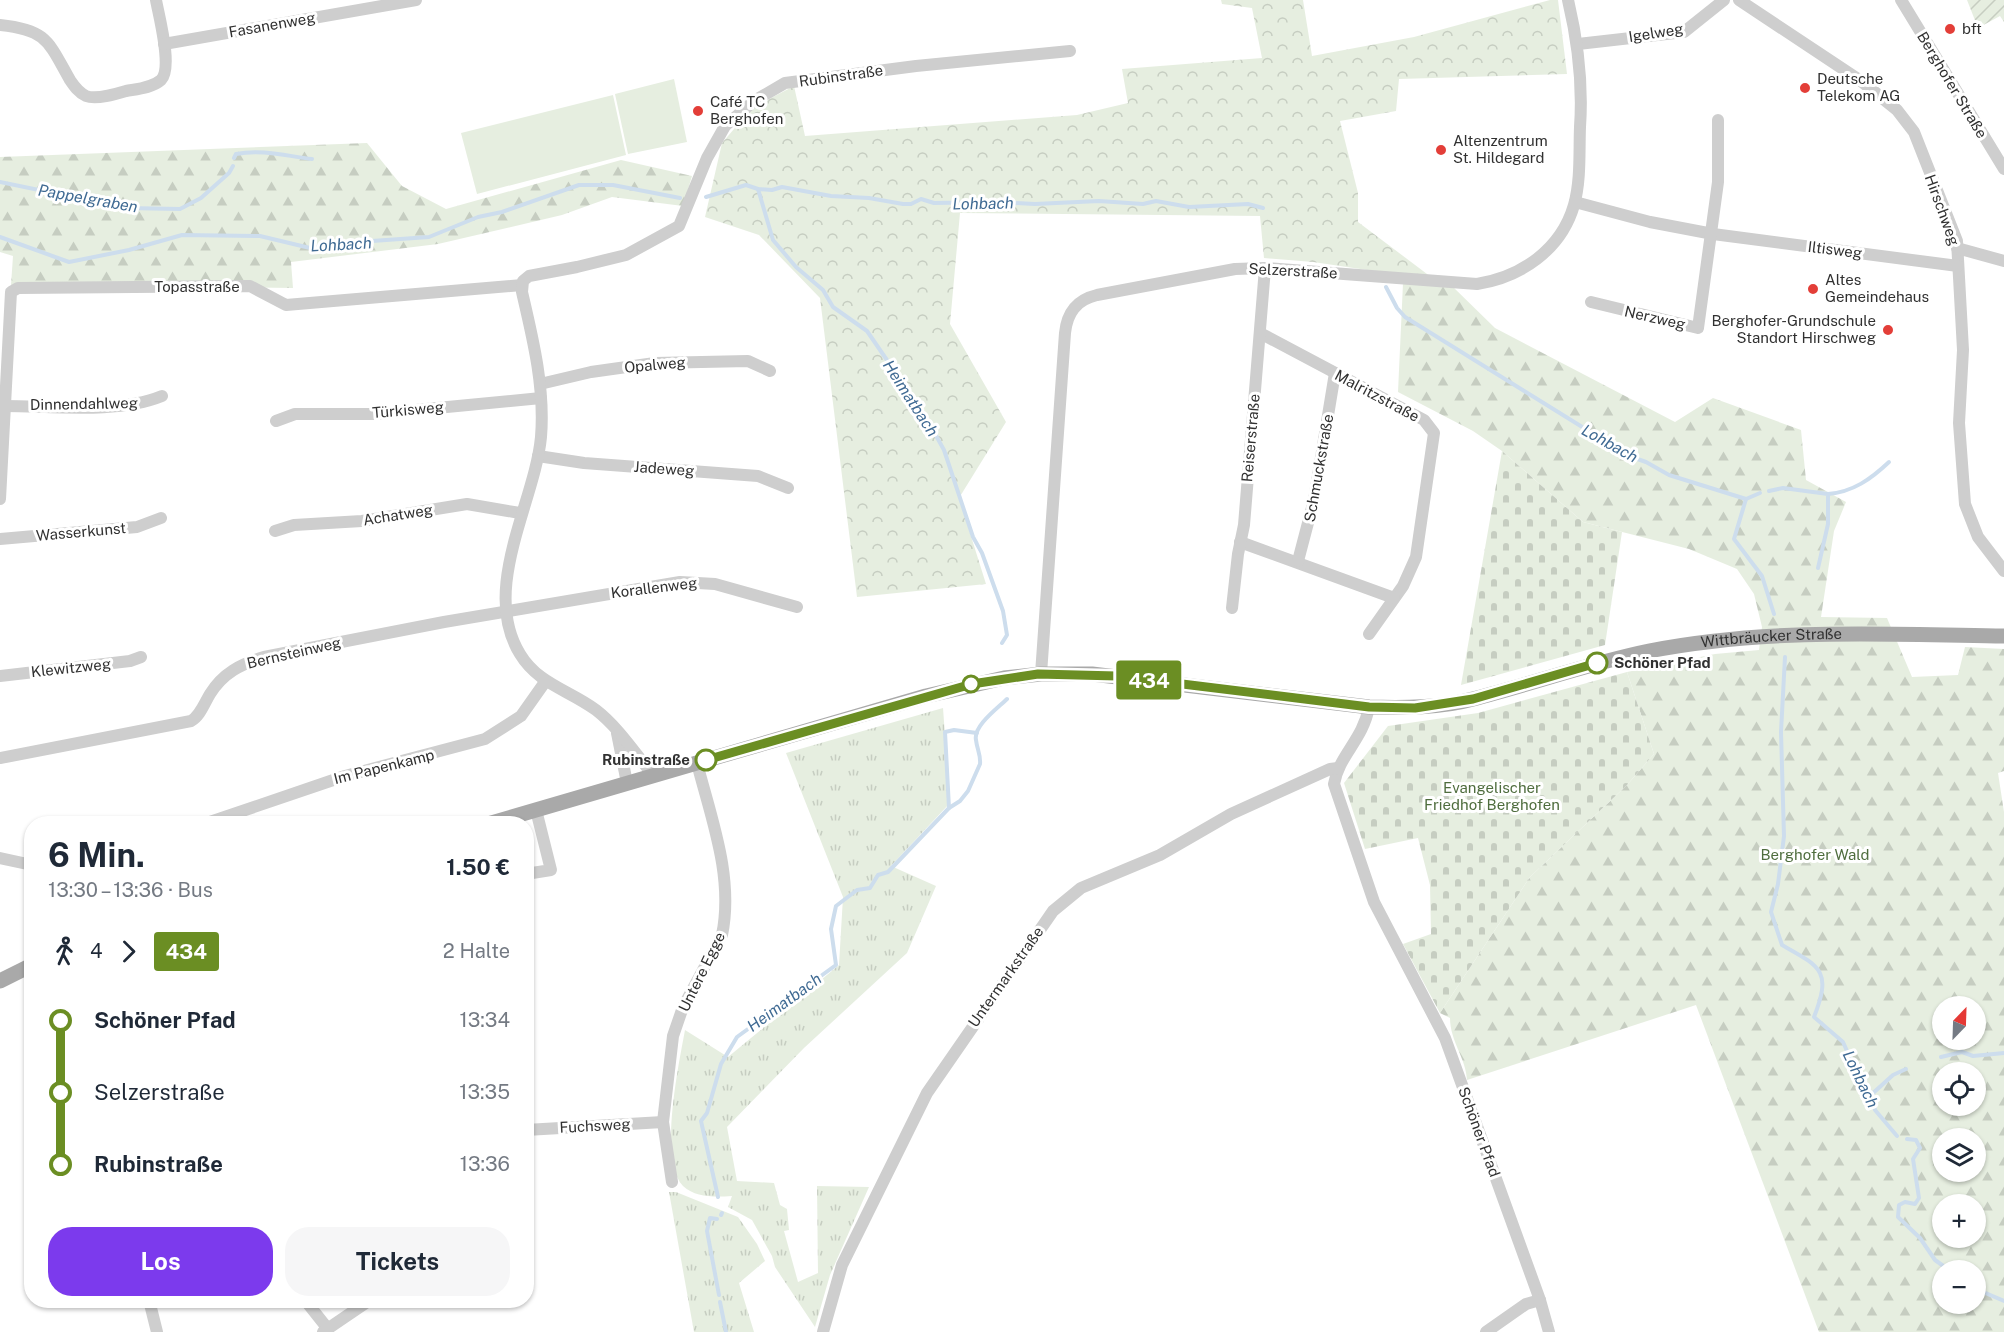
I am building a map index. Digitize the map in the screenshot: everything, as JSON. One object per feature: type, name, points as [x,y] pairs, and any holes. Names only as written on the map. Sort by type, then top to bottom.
[{"type":"main road","name":"Wittbräucker Straße","points":[[515,816],[972,684],[1041,674],[1117,676],[1369,707],[1415,708],[1473,699],[1623,657],[1730,639],[1813,634],[2004,636]]},
{"type":"main road","points":[[0,981],[24,969]]},
{"type":"street","points":[[0,25],[25,28],[40,34],[50,44],[76,89],[87,97],[154,85],[163,78],[167,65],[156,0]]},
{"type":"street","name":"Fasanenweg","points":[[164,44],[416,0]]},
{"type":"street","name":"Selzerstraße","points":[[1041,674],[1065,333],[1070,313],[1081,301],[1097,295],[1235,269],[1265,268],[1460,284],[1493,281],[1526,268],[1546,251],[1562,231],[1575,202],[1582,109],[1578,44],[1568,0]]},
{"type":"street","name":"Igelweg","points":[[1578,44],[1684,32],[1724,0]]},
{"type":"street","name":"Hirschweg","points":[[1739,0],[1861,81],[1902,115],[1914,132],[1957,248],[1964,376],[1959,423],[1965,504],[1978,537],[2004,570]]},
{"type":"street","name":"Berghofer Straße","points":[[1900,0],[2004,170]]},
{"type":"street","name":"Rubinstraße","points":[[522,285],[529,276],[626,255],[679,226],[711,150],[725,126],[754,101],[785,83],[916,66],[1070,51]]},
{"type":"street","points":[[1713,234],[1718,182],[1718,120]]},
{"type":"street","name":"Iltisweg","points":[[1575,202],[1650,222],[1713,234],[1958,266]]},
{"type":"street","name":"Nerzweg","points":[[1591,302],[1698,328],[1713,234]]},
{"type":"street","points":[[1957,248],[2004,261]]},
{"type":"street","name":"Reiserstraße","points":[[1232,608],[1245,517],[1265,268]]},
{"type":"street","points":[[522,285],[540,384],[541,434],[538,456],[520,513],[510,560],[508,610],[512,635],[520,654],[545,682],[592,708],[615,729],[653,775]]},
{"type":"street","name":"Topasstraße","points":[[5,406],[10,292],[18,288],[250,286],[286,305],[522,285]]},
{"type":"street","name":"Malritzstraße","points":[[1260,333],[1424,420],[1434,433],[1416,557],[1408,577],[1369,634]]},
{"type":"street","name":"Opalweg","points":[[540,384],[591,372],[655,363],[748,361],[770,371]]},
{"type":"street","name":"Schmuckstraße","points":[[1298,561],[1312,510],[1335,374]]},
{"type":"street","name":"Dinnendahlweg","points":[[5,406],[106,406],[145,403],[162,396]]},
{"type":"street","name":"Türkisweg","points":[[276,421],[295,414],[374,414],[541,398]]},
{"type":"street","points":[[0,499],[5,406]]},
{"type":"street","name":"Jadeweg","points":[[538,456],[584,464],[758,476],[788,488]]},
{"type":"street","name":"Achatweg","points":[[275,531],[294,525],[362,521],[467,504],[520,513]]},
{"type":"street","name":"Wasserkunst","points":[[0,539],[137,527],[161,518]]},
{"type":"street","points":[[1240,542],[1298,561],[1394,598]]},
{"type":"street","name":"Korallenweg","points":[[508,610],[691,582],[729,586],[797,607]]},
{"type":"street","name":"Bernsteinweg","points":[[0,758],[191,722],[223,677],[242,665],[264,657],[508,610]]},
{"type":"street","name":"Klewitzweg","points":[[0,676],[130,661],[141,657]]},
{"type":"street","name":"Im Papenkamp","points":[[228,816],[345,776],[485,739],[521,716],[545,682]]},
{"type":"street","points":[[1338,768],[1361,734],[1369,707]]},
{"type":"street","points":[[615,729],[627,783]]},
{"type":"street","name":"Untere Egge","points":[[672,1182],[663,1122],[676,1026],[709,964],[724,923],[725,893],[722,864],[697,763]]},
{"type":"street","name":"Schöner Pfad","points":[[1338,768],[1334,784],[1374,902],[1445,1038],[1540,1300],[1549,1332]]},
{"type":"street","name":"Untermarkstraße","points":[[823,1332],[842,1265],[927,1093],[1053,911],[1081,888],[1160,855],[1231,814],[1330,769],[1338,768]]},
{"type":"street","points":[[534,873],[551,870],[536,810]]},
{"type":"street","points":[[0,858],[24,863]]},
{"type":"street","name":"Fuchsweg","points":[[534,1130],[663,1122]]},
{"type":"street","points":[[1486,1332],[1526,1304],[1540,1300]]},
{"type":"street","points":[[151,1308],[157,1332]]},
{"type":"street","points":[[311,1308],[326,1330],[358,1308]]},
{"type":"green space","points":[[1221,0],[1303,0],[1312,56],[1414,37],[1550,0],[1558,0],[1567,74],[1399,79],[1396,111],[1340,121],[1358,193],[1358,222],[1435,280],[1313,262],[1264,258],[1260,216],[960,213],[950,324],[1006,422],[959,498],[986,584],[857,597],[820,298],[759,235],[705,217],[722,143],[752,108],[794,86],[805,136],[1077,115],[1128,103],[1122,69],[1262,58],[1252,8],[1222,4]]},
{"type":"green space","points":[[1967,0],[2004,0],[2004,22],[2000,16],[1978,28]]},
{"type":"green space","points":[[674,79],[687,142],[628,154],[615,94]]},
{"type":"green space","points":[[613,95],[626,155],[477,194],[461,133]]},
{"type":"green space","points":[[367,143],[402,186],[446,209],[621,160],[692,176],[683,206],[612,197],[562,215],[438,244],[291,262],[293,288],[11,285],[13,256],[0,252],[0,157]]},
{"type":"green space","name":"Berghofer Wald","points":[[1403,283],[1451,285],[1495,328],[1675,422],[1713,398],[1801,430],[1806,480],[1846,502],[1834,531],[1821,617],[1887,618],[1912,677],[1958,675],[1965,647],[2004,649],[2004,771],[1998,773],[2004,812],[2004,1332],[1819,1332],[1696,1005],[1467,1080],[1450,1018],[1440,1013],[1530,877],[1627,785],[1654,754],[1627,672],[1715,654],[1759,650],[1762,627],[1754,594],[1737,569],[1689,549],[1583,522],[1502,451],[1473,431],[1398,392]]},
{"type":"green space","points":[[1502,451],[1583,522],[1622,532],[1605,645],[1461,685]]},
{"type":"green space","name":"Evangelischer Friedhof Berghofen","points":[[1627,672],[1654,754],[1627,785],[1530,877],[1440,1013],[1403,944],[1431,934],[1430,885],[1418,838],[1365,849],[1344,783],[1388,726],[1478,713]]},
{"type":"green space","points":[[943,708],[950,803],[891,866],[936,886],[907,953],[804,1048],[727,1127],[737,1181],[774,1183],[780,1205],[787,1209],[789,1230],[784,1231],[798,1282],[818,1273],[817,1186],[869,1187],[830,1275],[815,1327],[775,1267],[772,1256],[752,1220],[728,1207],[732,1196],[694,1193],[683,1186],[676,1173],[672,1156],[672,1111],[685,1030],[728,1057],[839,965],[843,897],[786,753]]},
{"type":"green space","points":[[669,1192],[676,1192],[738,1217],[757,1244],[765,1261],[739,1283],[754,1332],[694,1332]]},
{"type":"waterway","name":"Pappelgraben","points":[[234,158],[236,154],[255,152],[312,159]]},
{"type":"waterway","name":"Pappelgraben","points":[[0,182],[126,208],[180,209],[201,198],[229,173],[233,166]]},
{"type":"waterway","name":"Lohbach","points":[[0,237],[69,262],[129,250],[182,235],[260,236],[310,248],[329,244],[429,237],[478,217],[502,212],[579,185],[613,185],[680,198]]},
{"type":"waterway","name":"Lohbach","points":[[706,197],[746,185],[758,189],[772,190],[782,187],[831,196],[869,198],[903,204],[911,204],[921,199],[934,203],[1035,204],[1099,201],[1143,204],[1156,201],[1189,207],[1248,204],[1263,208]]},
{"type":"waterway","name":"Heimatbach","points":[[758,189],[773,240],[796,267],[823,290],[833,307],[867,331],[924,414],[944,450],[973,537],[982,553],[1003,611],[1007,635],[1002,643]]},
{"type":"waterway","name":"Lohbach","points":[[1386,287],[1397,308],[1405,317],[1629,456],[1646,462],[1669,475],[1746,499],[1734,539],[1762,576],[1774,614]]},
{"type":"waterway","points":[[1828,494],[1846,491],[1861,484],[1889,462]]},
{"type":"waterway","points":[[1769,491],[1783,488],[1828,494],[1828,524],[1818,568]]},
{"type":"waterway","points":[[1746,499],[1760,493]]},
{"type":"waterway","name":"Lohbach","points":[[1785,657],[1781,732],[1784,836],[1778,884],[1771,912],[1782,945],[1806,959],[1819,972],[1822,989],[1814,1017],[1843,1042],[1859,1078],[1872,1094],[1875,1110],[1897,1136]]},
{"type":"waterway","name":"Heimatbach","points":[[718,1197],[701,1121],[707,1113],[721,1064],[737,1037],[836,965],[831,929],[836,906],[857,890],[870,888],[878,875],[888,872],[949,808],[960,801],[968,791],[980,764],[976,740],[978,729],[1007,699]]},
{"type":"waterway","points":[[949,808],[945,732],[954,730],[977,733]]},
{"type":"waterway","points":[[1941,1057],[1962,1052],[1973,1056],[2004,1053]]},
{"type":"waterway","points":[[1872,1094],[1893,1075],[1906,1069]]},
{"type":"waterway","name":"Lohbach","points":[[1907,1139],[1916,1140],[1920,1148],[1913,1159],[1919,1198],[1915,1204],[1905,1202],[1899,1205],[1898,1217],[1920,1238],[1935,1260]]},
{"type":"waterway","name":"Heimatbach","points":[[717,1219],[710,1218],[707,1231],[719,1295]]},
{"type":"waterway","name":"Lohbach","points":[[1986,1293],[2004,1301]]},
{"type":"waterway","name":"Heimatbach","points":[[720,1302],[726,1332]]},
{"type":"bus line","name":"434","points":[[706,760],[972,684],[1038,674],[1117,676],[1369,707],[1415,708],[1473,699],[1597,663]]},
{"type":"place","name":"bft","points":[[1950,29]]},
{"type":"place","name":"Deutsche Telekom AG","points":[[1805,88]]},
{"type":"place","name":"Café TC Berghofen","points":[[698,111]]},
{"type":"place","name":"Altenzentrum St. Hildegard","points":[[1441,150]]},
{"type":"place","name":"Altes Gemeindehaus","points":[[1813,289]]},
{"type":"place","name":"Berghofer-Grundschule Standort Hirschweg","points":[[1888,330]]},
{"type":"place","name":"Schöner Pfad","points":[[1597,663]]},
{"type":"place","name":"Rubinstraße","points":[[706,760]]}]
